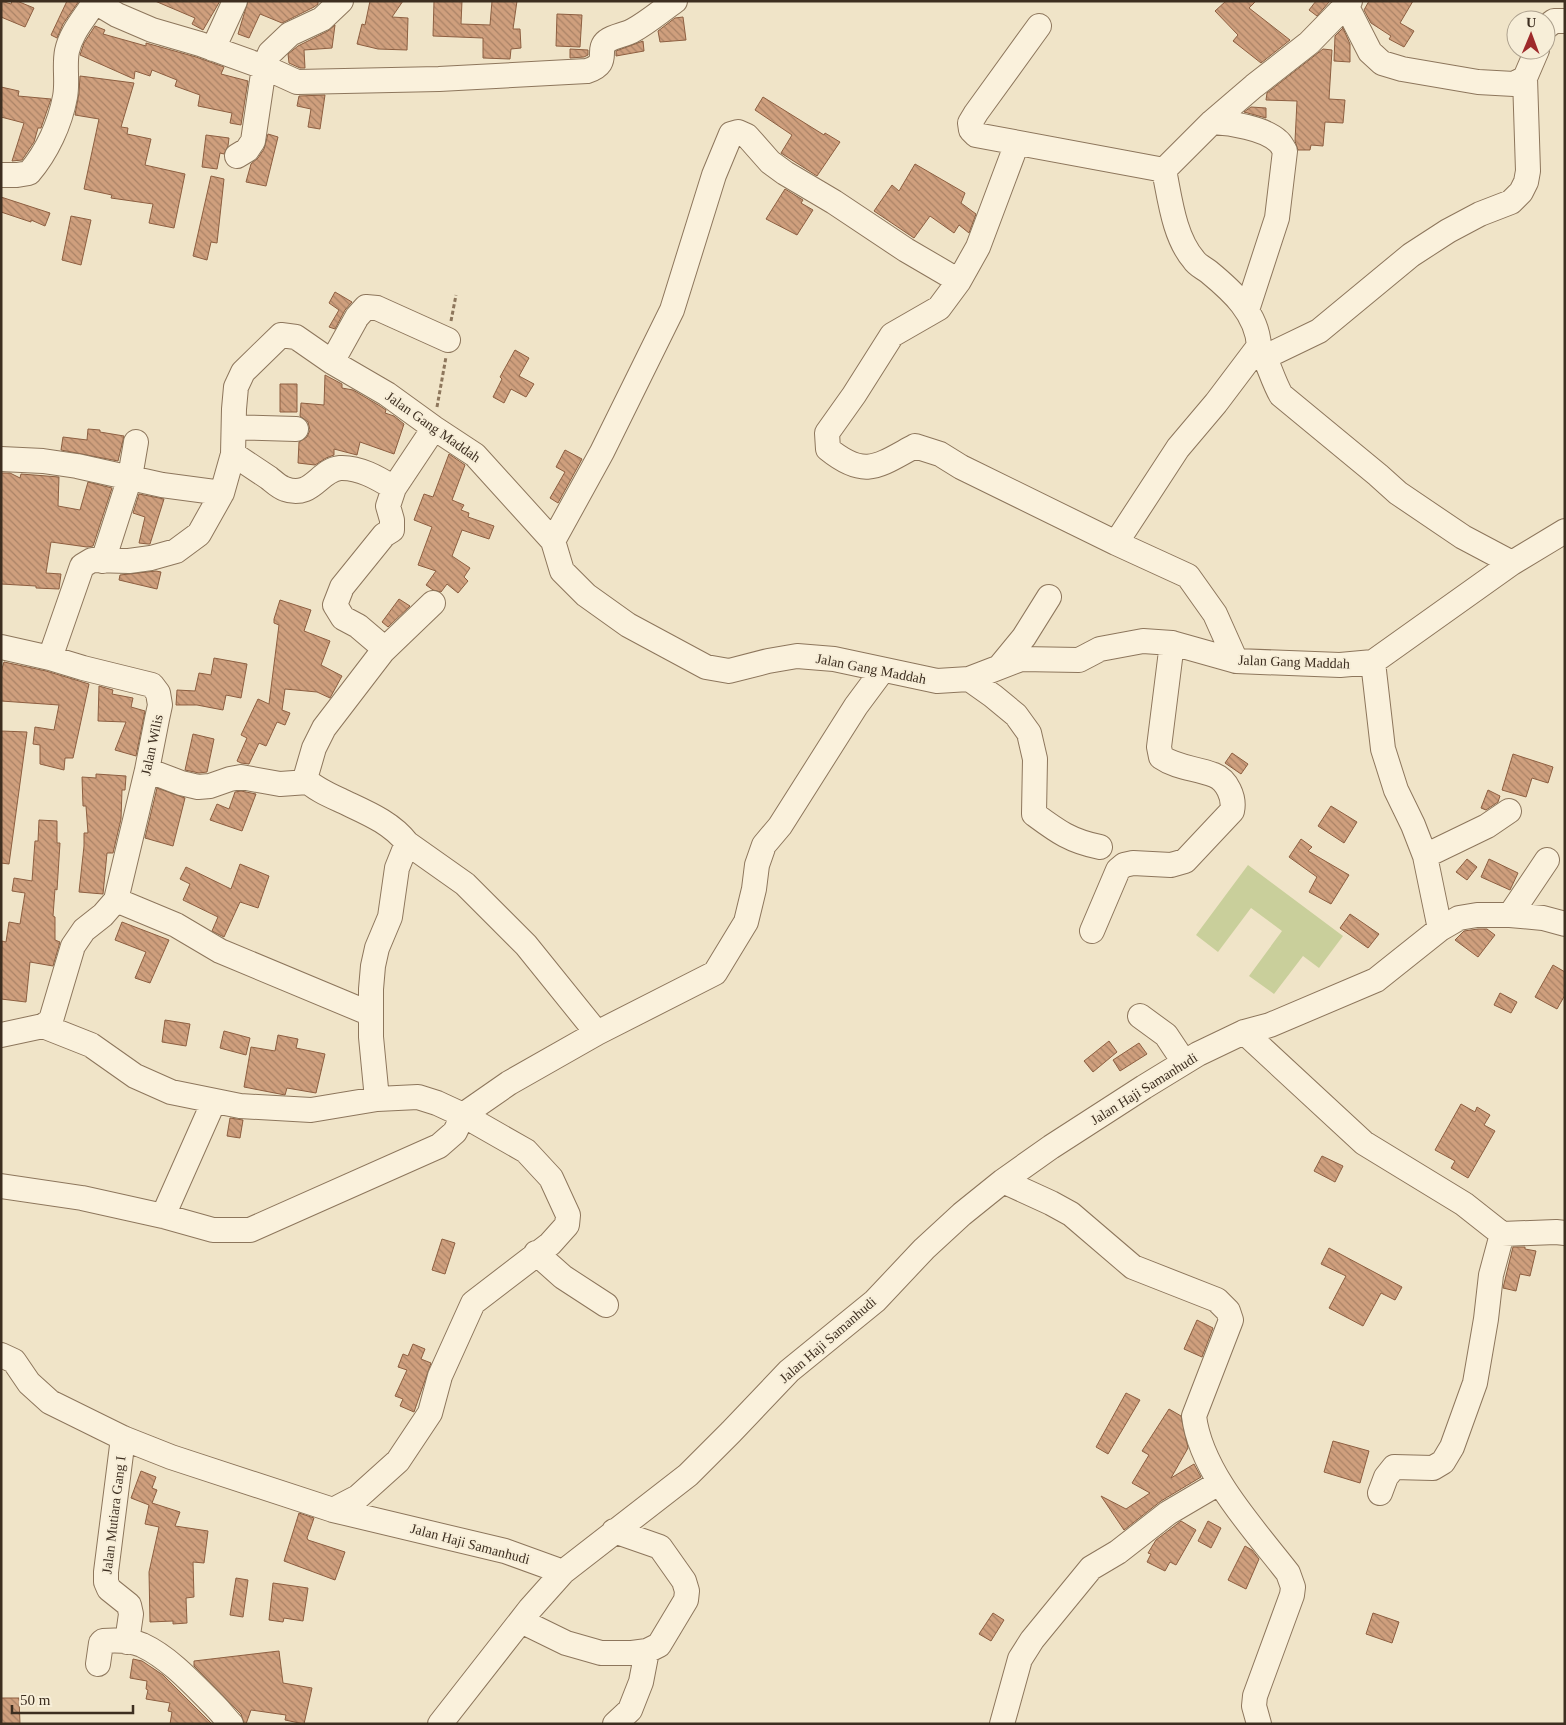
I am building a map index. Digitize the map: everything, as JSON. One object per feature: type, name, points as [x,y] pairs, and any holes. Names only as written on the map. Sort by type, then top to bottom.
[{"type":"street","points":[[1,175],[29,173],[47,149],[65,96],[68,51],[74,31],[95,1]]},
{"type":"street","points":[[100,1],[102,6],[117,15],[152,30],[264,67],[297,82],[440,79],[587,71],[595,69],[601,63],[603,46],[606,41],[632,31],[674,1]]},
{"type":"street","points":[[213,49],[235,1]]},
{"type":"street","points":[[237,156],[247,150],[253,141],[264,67],[270,53],[290,34],[322,20],[341,1]]},
{"type":"street","points":[[1164,170],[1212,122],[1309,43],[1347,3],[1370,52],[1382,63],[1478,82],[1514,84],[1525,78]]},
{"type":"street","points":[[1039,26],[970,123],[971,130],[976,135],[1164,170]]},
{"type":"street","points":[[1116,543],[1178,448],[1262,351],[1319,331],[1411,256],[1448,231],[1480,214],[1511,202],[1521,192],[1526,182],[1528,171],[1525,78],[1533,60]]},
{"type":"street","points":[[1212,122],[1230,123],[1258,131],[1278,141],[1285,151],[1277,218],[1247,310]]},
{"type":"street","points":[[553,541],[602,452],[672,310],[714,175],[730,134],[738,132],[747,136],[770,162],[785,173],[834,202],[906,250],[959,281]]},
{"type":"street","points":[[1018,143],[978,247],[959,281],[939,308],[892,335],[827,433],[828,449],[842,460],[862,468],[878,466],[915,446],[940,454],[961,467],[1188,576],[1215,614],[1236,661]]},
{"type":"street","points":[[1164,170],[1177,226],[1194,261],[1232,292],[1247,310],[1258,335],[1274,383],[1281,395],[1378,474],[1398,493],[1463,537],[1512,563]]},
{"type":"street","points":[[332,362],[357,317],[366,307],[377,308],[448,340]]},
{"type":"street","name":"Jalan Gang Maddah","points":[[50,658],[82,566],[92,560],[129,561],[151,558],[176,551],[199,534],[222,493],[233,454],[236,387],[243,372],[280,335],[296,337],[332,362],[387,394],[434,428],[475,454],[553,541],[562,571],[586,595],[628,625],[706,667],[729,671],[797,656],[834,659],[882,671],[937,681],[969,679],[1021,659],[1080,660],[1100,649],[1143,641],[1172,643],[1236,661],[1340,665],[1373,662]]},
{"type":"street","points":[[234,427],[296,429]]},
{"type":"street","points":[[382,652],[378,643],[358,626],[343,618],[335,605],[342,587],[384,535],[392,530],[392,520],[388,506],[394,488],[434,428]]},
{"type":"street","points":[[103,560],[130,477],[136,442]]},
{"type":"street","points":[[233,454],[284,489],[299,492],[311,487],[328,473],[338,468],[354,469],[378,478],[394,488]]},
{"type":"street","points":[[1,459],[43,461],[130,477],[162,485],[222,493]]},
{"type":"street","points":[[1440,929],[1424,856],[1413,825],[1396,790],[1383,748],[1373,662],[1512,563],[1565,531]]},
{"type":"street","points":[[1001,666],[1024,637],[1049,597]]},
{"type":"street","points":[[433,603],[382,652],[324,728],[314,748],[305,779],[324,792],[398,831],[408,843],[465,884],[526,946],[597,1032]]},
{"type":"street","points":[[1092,931],[1118,870],[1124,864],[1133,862],[1171,865],[1185,860],[1232,811],[1234,805],[1232,795],[1216,776],[1170,763],[1161,758],[1159,746],[1172,643]]},
{"type":"street","name":"Jalan Wilis","points":[[1,647],[152,685],[158,694],[160,705],[148,770],[116,900]]},
{"type":"street","points":[[1,1186],[82,1198],[164,1216],[213,1230],[250,1230],[439,1146],[455,1132],[463,1115],[509,1083],[597,1032],[714,973],[746,922],[754,888],[757,864],[764,845],[780,826],[856,706],[882,671]]},
{"type":"street","points":[[969,679],[1016,715],[1029,733],[1035,759],[1034,814],[1062,835],[1085,844],[1100,847]]},
{"type":"street","points":[[148,770],[181,783],[198,787],[210,786],[241,777],[280,784],[308,782]]},
{"type":"street","points":[[1424,856],[1487,826],[1509,811]]},
{"type":"street","points":[[377,1099],[371,1037],[373,966],[377,948],[390,917],[398,868],[408,843]]},
{"type":"street","points":[[1510,914],[1547,860]]},
{"type":"street","points":[[1,1035],[43,1026],[51,1020],[74,946],[84,930],[116,900],[176,926],[220,951],[371,1014]]},
{"type":"street","name":"Jalan Haji Samanhudi","points":[[1,1355],[14,1361],[29,1382],[50,1402],[123,1438],[171,1457],[333,1510],[505,1551],[563,1572],[688,1475],[789,1371],[875,1301],[924,1249],[962,1214],[1002,1182],[1052,1147],[1198,1054],[1244,1032],[1270,1025],[1376,980],[1440,929],[1459,918],[1477,915],[1510,914],[1543,918],[1565,924]]},
{"type":"street","points":[[1140,1016],[1166,1035],[1184,1062]]},
{"type":"street","points":[[43,1026],[91,1045],[135,1076],[171,1092],[240,1106],[311,1110],[377,1099],[418,1097],[463,1115],[526,1151],[550,1178],[568,1215],[566,1225],[550,1244],[473,1303],[440,1376],[430,1413],[398,1461],[358,1497],[333,1510]]},
{"type":"street","points":[[1244,1032],[1364,1143],[1464,1204],[1502,1234],[1565,1233]]},
{"type":"street","points":[[164,1216],[214,1101]]},
{"type":"street","points":[[1002,1182],[1051,1203],[1071,1214],[1133,1267],[1217,1300],[1228,1311],[1231,1320],[1194,1416],[1199,1439],[1219,1484],[1288,1573],[1292,1587],[1292,1595],[1255,1696],[1254,1706],[1259,1724]]},
{"type":"street","points":[[1380,1493],[1386,1477],[1394,1467],[1433,1468],[1443,1462],[1452,1447],[1475,1384],[1491,1275],[1502,1234]]},
{"type":"street","points":[[536,1254],[563,1277],[606,1305]]},
{"type":"street","name":"Jalan Mutiara Gang I","points":[[123,1438],[106,1582],[110,1589],[129,1605],[131,1614],[127,1642]]},
{"type":"street","points":[[1002,1724],[1020,1659],[1032,1640],[1091,1568],[1118,1552],[1168,1513],[1219,1484]]},
{"type":"street","points":[[521,1621],[566,1642],[601,1653],[647,1651],[659,1645],[686,1600],[687,1591],[684,1581],[660,1547],[614,1531]]},
{"type":"street","points":[[440,1724],[521,1621],[563,1572]]},
{"type":"street","points":[[98,1664],[102,1642],[127,1642],[140,1645],[160,1656],[197,1688],[231,1724]]},
{"type":"street","points":[[615,1724],[630,1710],[641,1682],[647,1651]]},
{"type":"path","points":[[434,428],[456,295]]},
{"type":"green space","points":[[1248,865],[1343,936],[1319,968],[1303,956],[1274,994],[1249,976],[1282,931],[1251,908],[1218,952],[1196,935]]},
{"type":"building","points":[[1,1],[11,4],[12,1],[17,1],[34,8],[25,27],[1,17]]},
{"type":"building","points":[[67,1],[79,1],[63,24],[57,38],[51,35]]},
{"type":"building","points":[[155,1],[220,1],[203,30],[192,24],[195,18]]},
{"type":"building","points":[[248,1],[318,1],[318,4],[282,23],[260,14],[249,38],[238,34]]},
{"type":"building","points":[[370,1],[403,1],[392,17],[408,18],[407,50],[378,49],[357,44],[362,24],[365,25]]},
{"type":"building","points":[[434,1],[462,1],[461,24],[490,25],[492,1],[517,1],[513,29],[520,29],[521,48],[511,49],[510,59],[483,58],[483,38],[433,36]]},
{"type":"building","points":[[1226,1],[1256,1],[1249,8],[1290,40],[1261,63],[1233,41],[1238,35],[1215,11]]},
{"type":"building","points":[[1316,1],[1330,1],[1317,16],[1309,10]]},
{"type":"building","points":[[1369,1],[1413,1],[1400,23],[1414,31],[1404,47],[1389,39],[1391,36],[1371,23],[1364,10]]},
{"type":"building","points":[[557,14],[582,15],[580,47],[556,46]]},
{"type":"building","points":[[683,17],[686,40],[660,42],[658,31],[675,18]]},
{"type":"building","points":[[335,25],[332,48],[304,50],[305,68],[289,63],[288,54],[298,46],[328,31]]},
{"type":"building","points":[[95,26],[105,30],[103,34],[146,46],[146,43],[224,67],[221,74],[248,81],[241,125],[230,123],[232,113],[198,106],[200,95],[175,86],[177,80],[152,70],[150,76],[135,71],[134,79],[80,55],[84,43]]},
{"type":"building","points":[[1343,28],[1350,44],[1350,62],[1334,61],[1335,36]]},
{"type":"building","points":[[643,41],[644,51],[616,56],[616,51]]},
{"type":"building","points":[[570,49],[588,50],[588,55],[570,58]]},
{"type":"building","points":[[1323,49],[1332,50],[1329,99],[1345,100],[1343,123],[1325,122],[1323,146],[1311,145],[1310,150],[1298,150],[1295,141],[1297,101],[1266,100],[1267,93]]},
{"type":"building","points":[[80,76],[134,83],[121,127],[128,128],[127,134],[151,139],[145,165],[185,174],[174,228],[149,223],[153,204],[111,198],[112,195],[84,189],[99,119],[75,115]]},
{"type":"building","points":[[1,87],[19,91],[18,96],[51,99],[41,128],[38,128],[34,142],[22,160],[12,161],[24,123],[1,117]]},
{"type":"building","points":[[325,95],[320,129],[308,127],[311,109],[297,106],[299,96]]},
{"type":"building","points":[[763,97],[824,135],[825,133],[840,142],[817,176],[781,153],[792,135],[755,110]]},
{"type":"building","points":[[1251,107],[1266,108],[1266,118],[1244,112]]},
{"type":"building","points":[[268,134],[278,137],[266,186],[246,182],[251,164],[264,149]]},
{"type":"building","points":[[206,135],[229,138],[224,154],[220,153],[217,169],[202,167]]},
{"type":"building","points":[[915,164],[965,193],[961,203],[976,214],[969,233],[959,225],[954,233],[930,216],[914,238],[874,211],[892,185],[899,191]]},
{"type":"building","points":[[211,176],[224,179],[217,243],[211,242],[207,260],[193,256]]},
{"type":"building","points":[[785,189],[803,200],[801,203],[813,210],[797,235],[766,219]]},
{"type":"building","points":[[1,197],[50,213],[45,226],[1,212]]},
{"type":"building","points":[[71,216],[91,220],[81,265],[62,260]]},
{"type":"building","points":[[335,292],[352,302],[345,310],[335,329],[329,327],[339,310],[329,303]]},
{"type":"building","points":[[515,350],[529,358],[519,376],[534,384],[526,397],[511,389],[504,403],[493,397],[502,379],[500,377]]},
{"type":"building","points":[[325,375],[342,384],[342,388],[353,390],[380,406],[386,410],[385,413],[394,416],[404,424],[394,454],[360,442],[357,455],[334,449],[334,455],[315,465],[298,463],[299,442],[307,437],[310,430],[308,422],[300,416],[301,403],[324,405]]},
{"type":"building","points":[[280,384],[297,384],[297,412],[280,412]]},
{"type":"building","points":[[88,429],[124,436],[118,461],[61,450],[63,437],[87,440]]},
{"type":"building","points":[[565,450],[582,459],[558,503],[550,498],[565,472],[556,467]]},
{"type":"building","points":[[449,454],[465,465],[452,500],[464,505],[461,510],[469,513],[468,517],[494,526],[489,539],[462,530],[452,556],[470,568],[464,577],[468,581],[458,593],[447,584],[441,592],[433,590],[426,585],[436,571],[418,565],[432,527],[414,520],[424,494],[433,497]]},
{"type":"building","points":[[1,473],[10,473],[20,478],[21,474],[59,477],[58,506],[80,510],[88,482],[112,488],[93,546],[87,547],[51,542],[46,573],[61,574],[59,589],[1,584]]},
{"type":"building","points":[[139,494],[164,499],[150,544],[139,543],[145,517],[133,513]]},
{"type":"building","points":[[161,572],[157,589],[119,580],[120,575]]},
{"type":"building","points":[[399,599],[410,606],[388,627],[382,622]]},
{"type":"building","points":[[280,600],[311,610],[304,631],[330,641],[321,665],[342,676],[330,698],[317,692],[285,689],[282,710],[290,713],[285,725],[277,722],[266,746],[259,743],[249,764],[241,763],[237,761],[247,738],[241,735],[258,699],[269,704],[279,625],[274,623],[274,619]]},
{"type":"building","points":[[214,658],[247,664],[241,698],[226,695],[223,710],[197,705],[176,705],[177,690],[195,691],[199,673],[211,675]]},
{"type":"building","points":[[4,662],[46,671],[89,684],[73,758],[65,758],[64,770],[40,764],[40,745],[33,744],[35,727],[54,730],[59,705],[1,701],[1,672]]},
{"type":"building","points":[[99,686],[113,690],[112,694],[133,698],[131,707],[145,711],[136,756],[115,750],[126,722],[98,721]]},
{"type":"building","points":[[1,731],[27,732],[9,864],[1,863]]},
{"type":"building","points":[[193,734],[214,739],[207,772],[199,773],[185,770]]},
{"type":"building","points":[[1232,753],[1248,764],[1241,774],[1225,763]]},
{"type":"building","points":[[1513,754],[1553,767],[1548,783],[1532,778],[1526,797],[1502,790]]},
{"type":"building","points":[[96,774],[126,776],[125,790],[122,790],[121,819],[113,853],[107,853],[103,894],[79,892],[84,833],[88,833],[86,806],[83,806],[82,777],[96,778]]},
{"type":"building","points":[[157,788],[185,798],[173,846],[145,838]]},
{"type":"building","points":[[1488,790],[1500,796],[1498,802],[1486,810],[1481,808]]},
{"type":"building","points":[[241,791],[256,794],[242,831],[210,820],[217,804],[229,809],[235,792]]},
{"type":"building","points":[[1331,806],[1357,822],[1344,843],[1318,826]]},
{"type":"building","points":[[39,820],[57,821],[57,843],[60,843],[53,916],[55,917],[55,940],[60,942],[53,966],[30,962],[26,1002],[1,999],[2,941],[6,942],[9,922],[20,924],[25,893],[12,891],[14,878],[32,881],[35,841],[38,841]]},
{"type":"building","points":[[1301,839],[1312,847],[1308,851],[1349,875],[1331,904],[1309,892],[1317,877],[1289,857]]},
{"type":"building","points":[[1467,859],[1477,867],[1467,880],[1456,872]]},
{"type":"building","points":[[1489,859],[1518,873],[1510,890],[1481,877]]},
{"type":"building","points":[[240,864],[269,876],[258,908],[240,902],[224,937],[212,931],[218,917],[183,900],[190,884],[180,879],[186,867],[231,889]]},
{"type":"building","points":[[1350,914],[1379,934],[1368,948],[1340,928]]},
{"type":"building","points":[[122,922],[169,940],[150,983],[135,978],[146,952],[115,940]]},
{"type":"building","points":[[1487,929],[1495,935],[1478,957],[1455,940],[1464,931]]},
{"type":"building","points":[[1553,965],[1565,972],[1565,995],[1557,1009],[1535,997]]},
{"type":"building","points":[[1500,993],[1517,1002],[1511,1013],[1494,1005]]},
{"type":"building","points":[[165,1020],[190,1024],[186,1046],[162,1042]]},
{"type":"building","points":[[224,1031],[250,1038],[246,1055],[220,1048]]},
{"type":"building","points":[[278,1035],[298,1039],[296,1048],[325,1054],[316,1093],[287,1088],[285,1095],[244,1087],[251,1047],[275,1051]]},
{"type":"building","points":[[1109,1041],[1117,1052],[1093,1072],[1084,1061]]},
{"type":"building","points":[[1139,1043],[1147,1054],[1120,1071],[1113,1060]]},
{"type":"building","points":[[1461,1104],[1475,1112],[1477,1107],[1490,1115],[1484,1125],[1495,1131],[1468,1178],[1451,1168],[1455,1161],[1435,1150]]},
{"type":"building","points":[[230,1118],[243,1120],[240,1138],[227,1136]]},
{"type":"building","points":[[1322,1156],[1343,1166],[1335,1182],[1314,1171]]},
{"type":"building","points":[[442,1239],[455,1243],[445,1274],[432,1270]]},
{"type":"building","points":[[1513,1247],[1525,1247],[1525,1249],[1536,1251],[1530,1276],[1520,1274],[1516,1291],[1503,1288]]},
{"type":"building","points":[[1329,1248],[1402,1287],[1395,1300],[1381,1293],[1363,1326],[1329,1308],[1346,1276],[1321,1264]]},
{"type":"building","points":[[1197,1320],[1213,1328],[1202,1357],[1184,1349]]},
{"type":"building","points":[[413,1344],[425,1349],[421,1359],[431,1363],[414,1412],[400,1406],[403,1399],[395,1396],[407,1370],[398,1367],[403,1354],[408,1356]]},
{"type":"building","points":[[1126,1393],[1140,1400],[1108,1454],[1096,1447]]},
{"type":"building","points":[[1169,1409],[1181,1416],[1188,1448],[1171,1478],[1194,1464],[1201,1477],[1161,1501],[1124,1530],[1101,1496],[1126,1509],[1150,1493],[1132,1483],[1149,1455],[1142,1451]]},
{"type":"building","points":[[1333,1441],[1369,1451],[1360,1483],[1324,1472]]},
{"type":"building","points":[[141,1471],[156,1477],[152,1488],[157,1490],[152,1503],[180,1512],[175,1526],[208,1531],[204,1563],[193,1562],[194,1597],[186,1598],[187,1623],[173,1624],[173,1621],[150,1622],[149,1572],[159,1527],[145,1524],[149,1505],[131,1498]]},
{"type":"building","points":[[299,1513],[314,1518],[308,1540],[345,1552],[335,1580],[284,1561]]},
{"type":"building","points":[[1181,1521],[1196,1530],[1176,1565],[1170,1562],[1165,1571],[1147,1562],[1151,1554],[1148,1553],[1156,1540]]},
{"type":"building","points":[[1208,1521],[1221,1528],[1211,1548],[1198,1541]]},
{"type":"building","points":[[1245,1546],[1252,1550],[1259,1559],[1246,1589],[1228,1580]]},
{"type":"building","points":[[236,1578],[248,1580],[243,1617],[230,1615]]},
{"type":"building","points":[[273,1583],[308,1588],[303,1621],[284,1618],[283,1622],[269,1620]]},
{"type":"building","points":[[993,1613],[1004,1620],[991,1641],[979,1634]]},
{"type":"building","points":[[1373,1613],[1399,1622],[1392,1643],[1366,1634]]},
{"type":"building","points":[[279,1651],[283,1683],[312,1688],[304,1724],[285,1720],[286,1715],[251,1710],[246,1724],[244,1724],[241,1714],[194,1666],[194,1661]]},
{"type":"building","points":[[133,1659],[142,1661],[163,1675],[212,1724],[170,1724],[172,1712],[168,1711],[170,1703],[146,1699],[147,1681],[130,1678]]},
{"type":"building","points":[[1,1698],[19,1698],[20,1724],[1,1724]]}]
